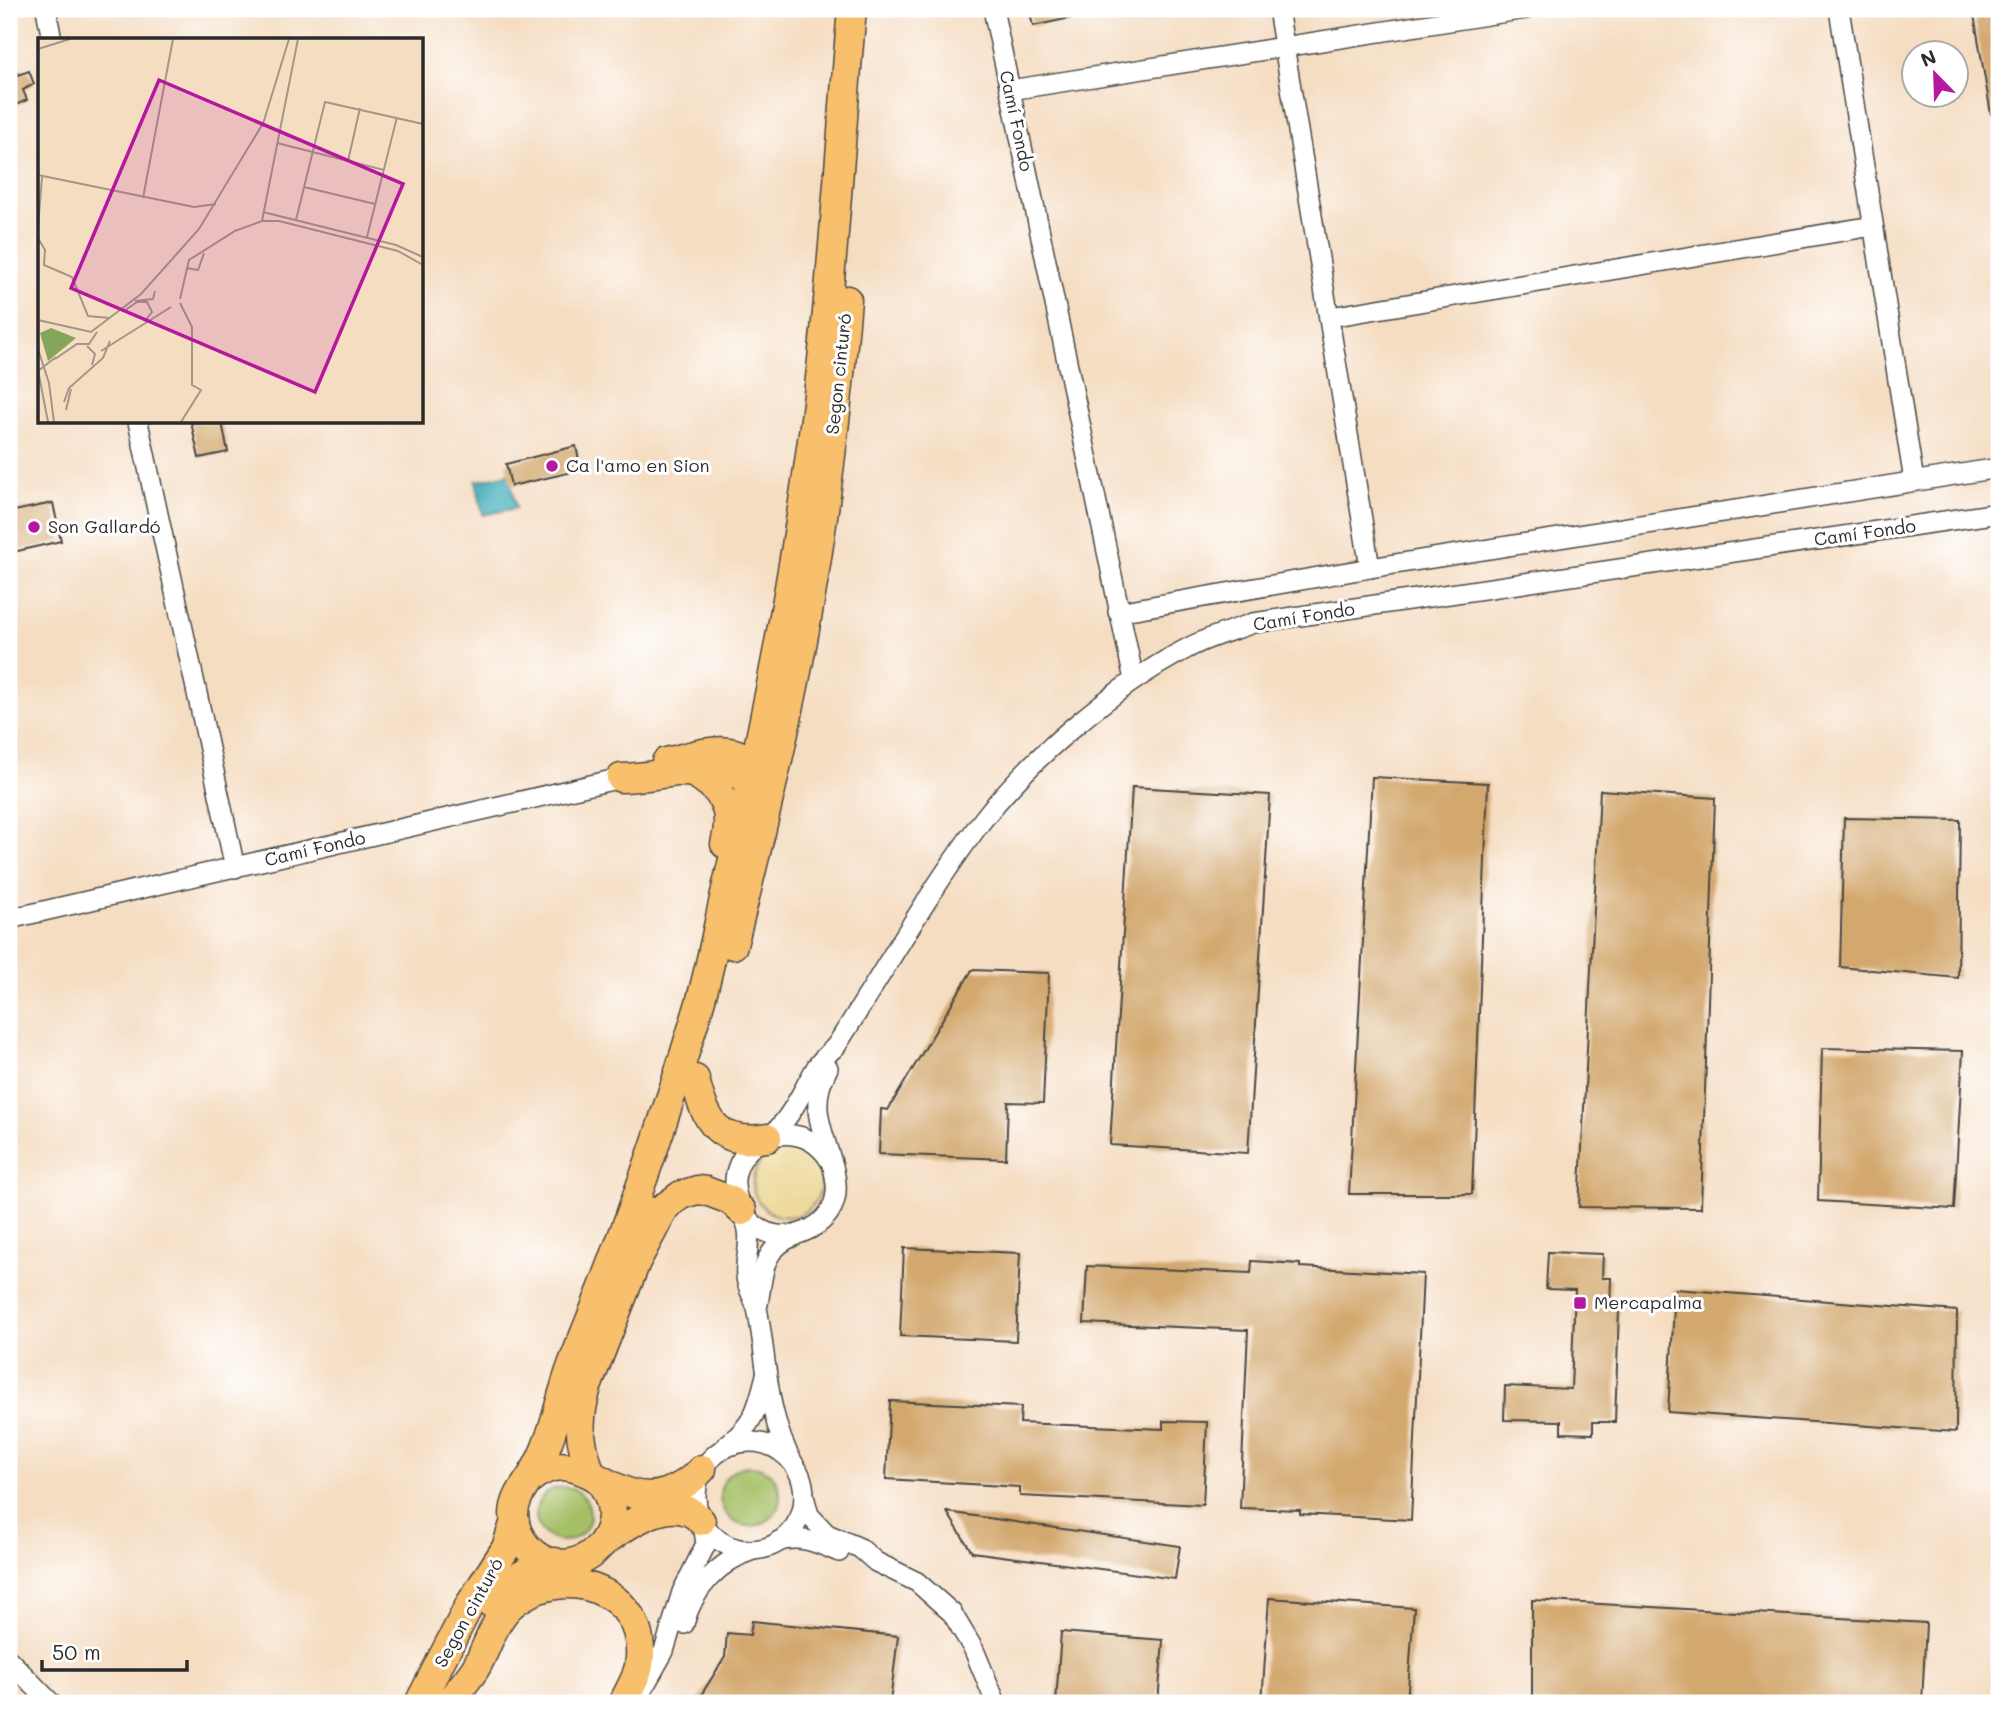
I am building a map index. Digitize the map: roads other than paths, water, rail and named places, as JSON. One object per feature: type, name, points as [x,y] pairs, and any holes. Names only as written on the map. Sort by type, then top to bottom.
[{"type":"highway","name":"Segon cinturó","points":[[718,967],[784,734],[809,607],[836,411],[849,275],[856,106],[852,9]]},
{"type":"highway","name":"Segon cinturó","points":[[718,967],[748,796],[772,684],[804,495],[832,260],[852,9]]},
{"type":"highway","points":[[754,768],[763,761],[769,751],[795,618],[818,475],[836,411]]},
{"type":"highway","points":[[698,762],[750,722],[772,684]]},
{"type":"highway","points":[[621,778],[644,767],[698,762],[731,751],[740,755],[754,768],[760,780],[760,791],[718,967],[695,1079],[645,1225],[636,1262]]},
{"type":"highway","points":[[555,1562],[540,1557],[528,1548],[519,1535],[515,1521],[517,1498],[543,1456],[568,1375],[647,1170],[698,1011],[718,967],[711,907],[729,818],[719,794],[705,779],[698,762]]},
{"type":"highway","points":[[695,1079],[704,1111],[723,1133],[745,1140],[767,1138]]},
{"type":"highway","points":[[604,1542],[611,1526],[612,1510],[608,1493],[595,1476],[582,1445],[580,1417],[587,1387],[636,1262],[666,1206],[681,1195],[697,1190],[713,1192],[730,1200],[742,1211]]},
{"type":"highway","points":[[530,1479],[544,1469],[560,1465],[576,1467],[627,1493],[650,1497],[682,1486],[711,1459]]},
{"type":"highway","points":[[442,1703],[478,1629],[496,1597],[509,1583],[538,1566],[579,1561],[633,1521],[660,1511],[690,1512],[702,1523]]},
{"type":"highway","name":"Segon cinturó","points":[[419,1703],[470,1604],[506,1548],[515,1521]]},
{"type":"highway","points":[[448,1703],[474,1670],[505,1610],[523,1596],[559,1584],[591,1587],[608,1595],[623,1608],[635,1626],[640,1646],[639,1667],[633,1686],[623,1703]]},
{"type":"street","points":[[46,9],[52,38]]},
{"type":"street","name":"Camí Fondo","points":[[993,9],[1134,680],[1190,647],[1253,623],[1999,513]]},
{"type":"street","points":[[1278,9],[1370,568]]},
{"type":"street","points":[[1010,90],[1527,9]]},
{"type":"street","points":[[1839,9],[1914,481]]},
{"type":"street","points":[[1330,317],[1874,226]]},
{"type":"street","points":[[138,424],[235,868]]},
{"type":"street","points":[[1118,612],[1370,568],[1999,468]]},
{"type":"street","points":[[758,1309],[766,1260],[777,1245],[812,1228],[827,1216],[836,1192],[833,1166],[819,1119],[818,1101],[820,1085],[836,1046],[979,825],[1039,759],[1134,680]]},
{"type":"street","name":"Camí Fondo","points":[[9,919],[621,778]]},
{"type":"street","points":[[779,1541],[797,1522],[804,1505],[802,1478],[778,1429],[758,1309],[746,1278],[749,1237],[735,1188],[739,1165],[753,1146],[776,1131],[795,1105],[819,1063],[836,1046]]},
{"type":"street","points":[[767,1138],[785,1134],[802,1137],[824,1151],[833,1166]]},
{"type":"street","points":[[742,1211],[766,1233],[781,1236],[797,1234]]},
{"type":"street","points":[[633,1703],[664,1651],[682,1592],[706,1544],[695,1495],[711,1459],[740,1436],[751,1422],[767,1371]]},
{"type":"street","points":[[711,1459],[737,1442],[756,1441],[780,1451],[793,1463]]},
{"type":"street","points":[[804,1496],[809,1515],[827,1534],[860,1548],[876,1562],[917,1582],[952,1613],[974,1650],[996,1703]]},
{"type":"street","points":[[702,1523],[720,1541],[736,1548],[754,1550]]},
{"type":"street","points":[[646,1703],[674,1654],[686,1615],[703,1585],[727,1561],[794,1538],[807,1539],[856,1560],[876,1562]]},
{"type":"street","points":[[9,1660],[51,1703]]},
{"type":"water","points":[[509,474],[516,508],[483,515],[476,481]]},
{"type":"place","name":"Ca l'amo en Sion","points":[[552,466]]},
{"type":"place","name":"Son Gallardó","points":[[34,527]]},
{"type":"place","name":"Mercapalma","points":[[1580,1303]]}]
